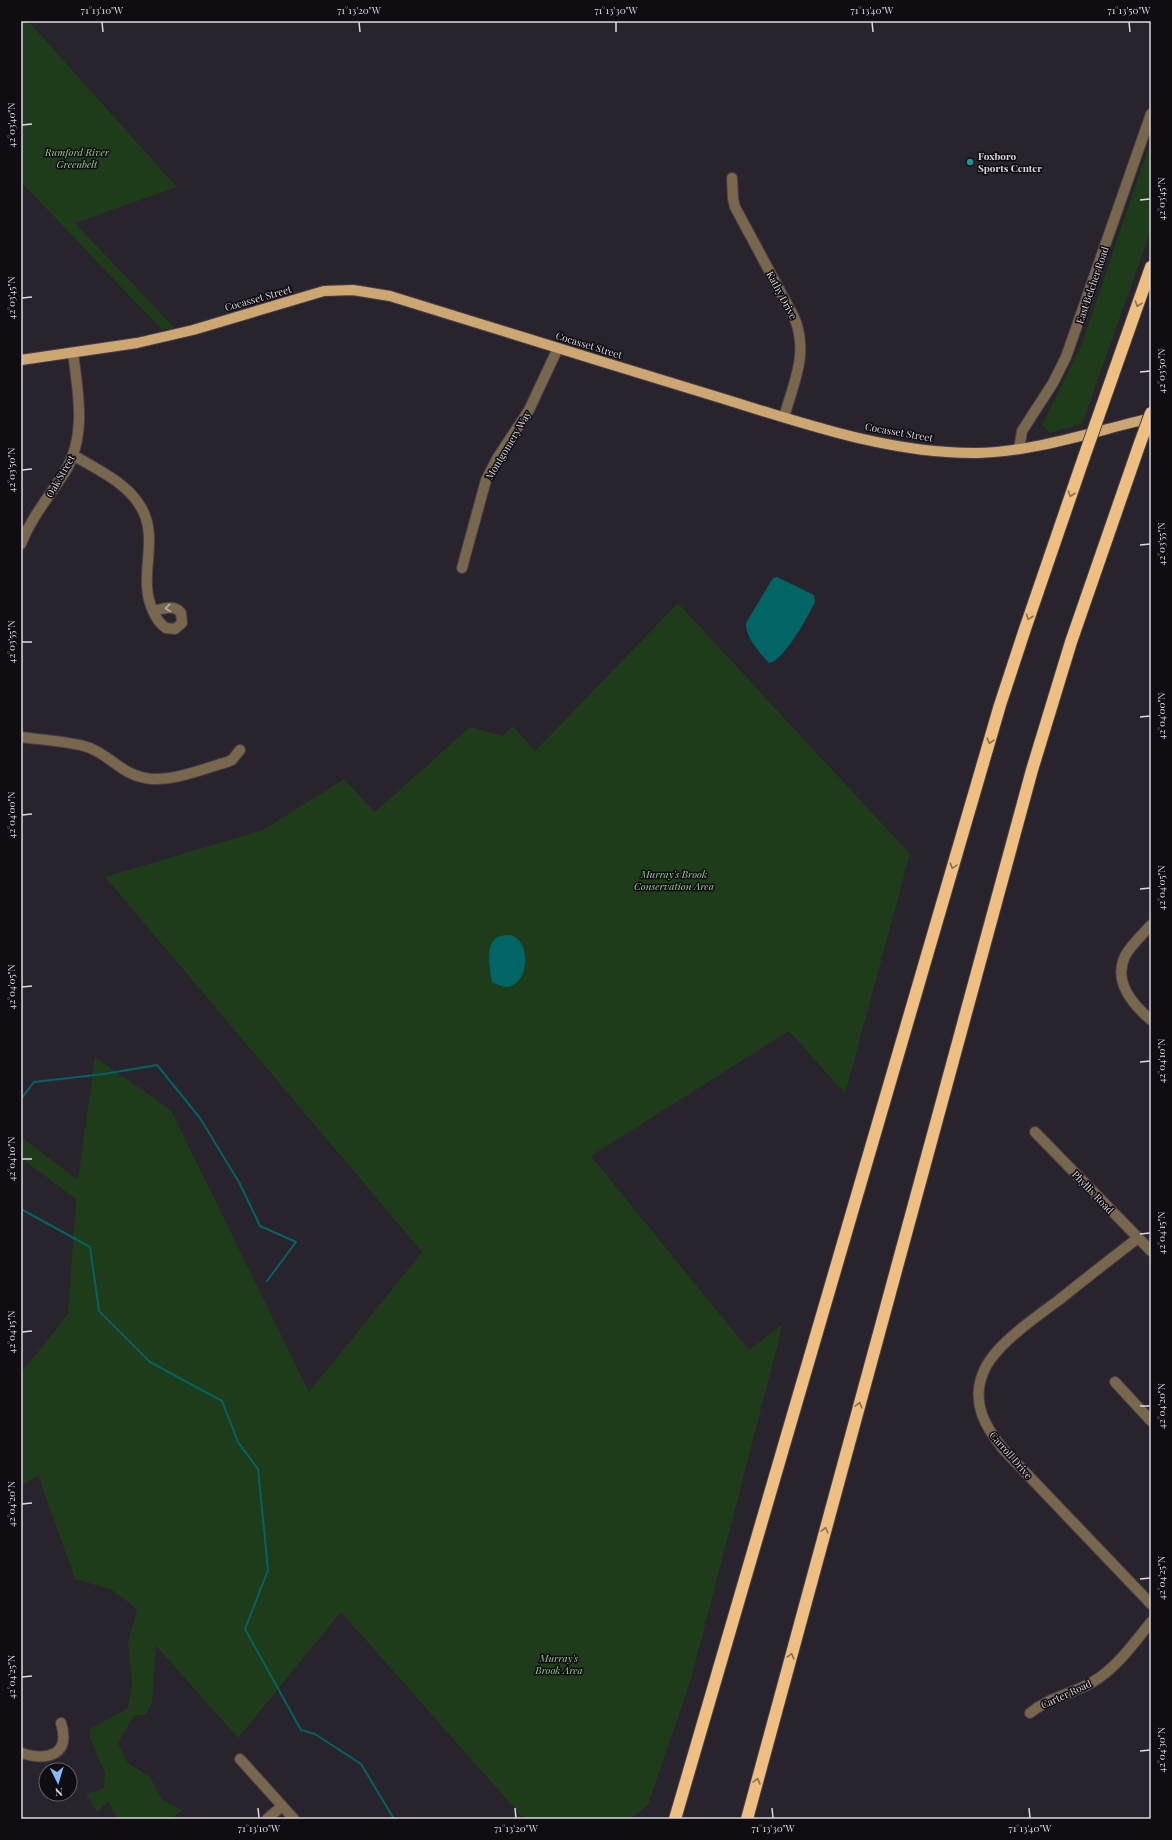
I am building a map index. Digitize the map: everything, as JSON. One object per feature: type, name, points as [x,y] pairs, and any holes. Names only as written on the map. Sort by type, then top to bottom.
[{"type":"highway","points":[[674,1819],[1000,705],[1025,628],[1151,267]]},
{"type":"highway","points":[[747,1819],[1030,777],[1073,636],[1151,412]]},
{"type":"main road","name":"Cocasset Street","points":[[21,360],[137,344],[193,330],[324,291],[344,289],[390,296],[784,417],[863,439],[906,448],[971,453],[1020,449],[1151,418]]},
{"type":"street","name":"East Belcher Road","points":[[1020,449],[1022,431],[1053,383],[1066,357],[1151,114]]},
{"type":"street","name":"Kathy Drive","points":[[732,178],[733,200],[735,207],[794,317],[801,334],[802,345],[800,364],[784,417]]},
{"type":"street","name":"Montgomery Way","points":[[462,568],[486,480],[498,457],[529,410],[558,348]]},
{"type":"street","name":"Oak Street","points":[[21,544],[29,528],[65,472],[73,455],[78,434],[80,413],[73,353]]},
{"type":"street","points":[[73,455],[125,488],[143,510],[149,539],[146,588],[153,611]]},
{"type":"street","points":[[21,737],[88,747],[128,772],[154,779],[170,778],[227,762],[232,760],[240,750]]},
{"type":"street","points":[[1151,925],[1125,956],[1122,980],[1127,994],[1151,1020]]},
{"type":"street","name":"Phyllis Road","points":[[1036,1132],[1151,1251]]},
{"type":"street","name":"Carroll Drive","points":[[1138,1238],[1028,1324],[990,1358],[983,1371],[979,1398],[982,1418],[986,1427],[1004,1450],[1151,1604]]},
{"type":"street","points":[[1115,1382],[1151,1421]]},
{"type":"street","name":"Carter Road","points":[[1030,1713],[1040,1705],[1093,1682],[1131,1648],[1151,1622]]},
{"type":"street","points":[[21,1753],[45,1756],[56,1752],[64,1743],[64,1734],[61,1723]]},
{"type":"street","points":[[240,1759],[294,1819]]},
{"type":"street","points":[[267,1819],[282,1806]]},
{"type":"green space","name":"Rumford River Greenbelt","points":[[21,21],[28,21],[177,187],[75,223],[175,328],[162,330],[21,182]]},
{"type":"green space","points":[[1151,140],[1151,230],[1082,424],[1049,433],[1042,425],[1081,346]]},
{"type":"green space","points":[[678,603],[910,854],[845,1094],[789,1031],[591,1156],[749,1350],[783,1324],[691,1679],[648,1805],[631,1819],[524,1819],[341,1612],[238,1738],[156,1646],[152,1703],[146,1714],[134,1716],[118,1743],[128,1763],[150,1777],[162,1800],[182,1810],[172,1819],[117,1819],[108,1801],[97,1812],[86,1794],[104,1788],[105,1773],[90,1738],[90,1729],[128,1708],[132,1685],[128,1643],[137,1609],[112,1590],[75,1579],[38,1475],[21,1486],[21,1373],[68,1314],[76,1199],[21,1158],[21,1137],[78,1180],[95,1057],[171,1110],[309,1392],[422,1252],[105,877],[263,830],[344,779],[375,812],[470,727],[503,736],[513,726],[535,751]]},
{"type":"shaded area","points":[[777,577],[814,595],[815,602],[795,637],[782,655],[769,663],[750,639],[746,628],[746,623],[773,578]]},
{"type":"shaded area","points":[[503,935],[511,935],[518,940],[523,947],[525,964],[519,980],[514,985],[505,987],[492,982],[489,964],[489,951],[494,940],[498,937]]},
{"type":"waterway","points":[[21,1099],[34,1082],[104,1074],[157,1065],[200,1118],[240,1184],[260,1226],[296,1242],[267,1281]]},
{"type":"waterway","points":[[21,1209],[90,1247],[99,1311],[150,1362],[222,1401],[238,1442],[258,1469],[268,1570],[245,1629],[301,1730],[315,1734],[361,1764],[394,1819]]},
{"type":"place","name":"Foxboro Sports Center","points":[[970,162]]},
{"type":"park label","name":"Murray's Brook Conservation Area","points":[[674,880]]},
{"type":"park label","name":"Murray's Brook Area","points":[[559,1664]]}]
